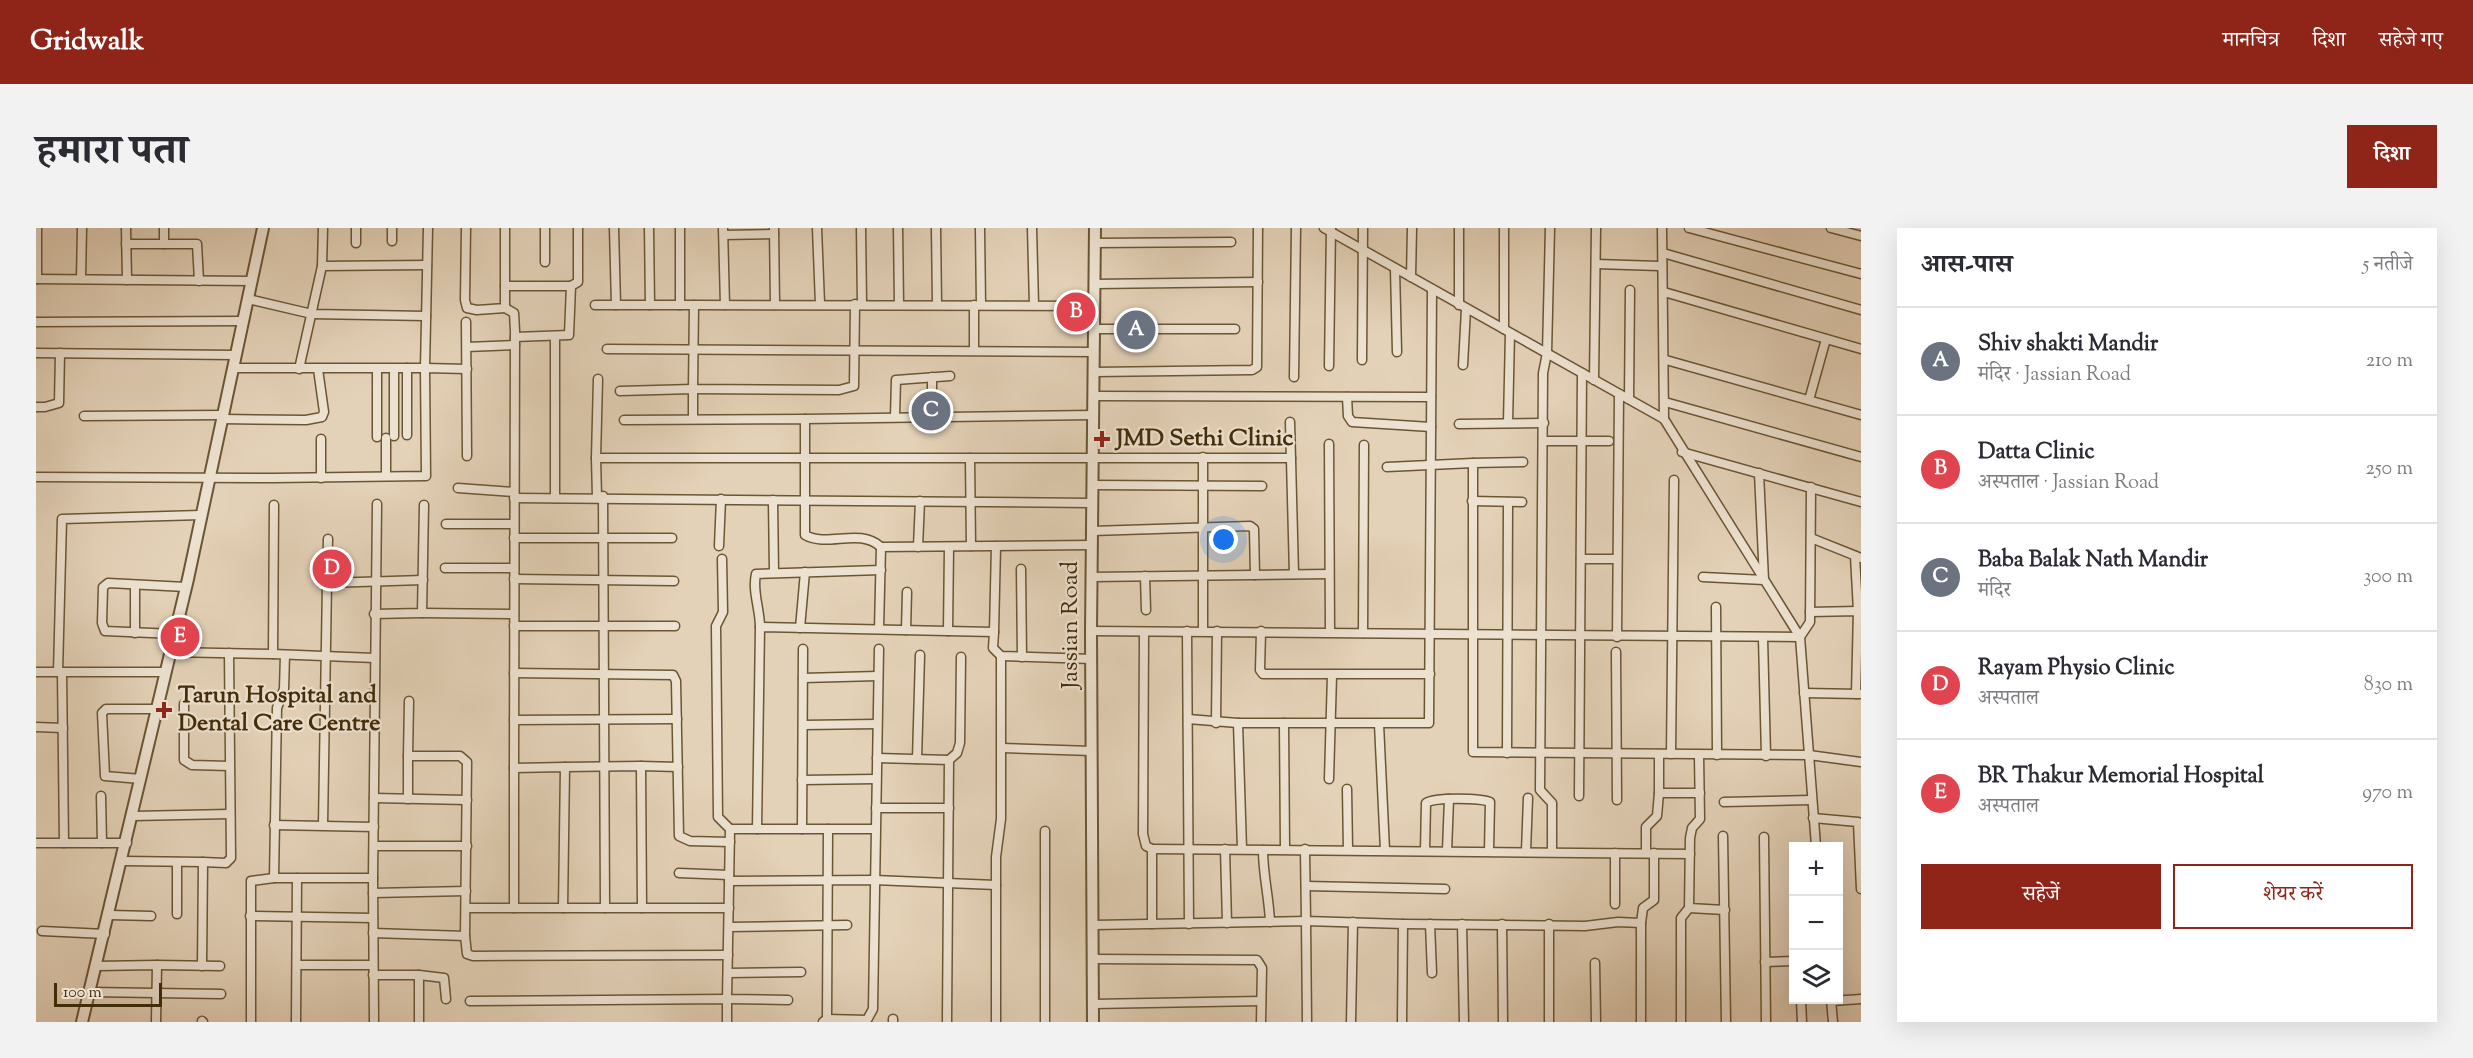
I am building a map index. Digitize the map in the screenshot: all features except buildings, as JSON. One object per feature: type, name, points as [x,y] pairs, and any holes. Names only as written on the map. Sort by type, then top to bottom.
[{"type":"street","points":[[37,228],[37,279],[251,281]]},
{"type":"street","points":[[81,279],[82,228]]},
{"type":"street","points":[[126,228],[127,280]]},
{"type":"street","points":[[164,228],[164,244]]},
{"type":"street","points":[[82,1022],[123,861],[156,709],[186,587],[263,228]]},
{"type":"street","points":[[299,369],[322,266],[323,228]]},
{"type":"street","points":[[356,228],[356,243]]},
{"type":"street","points":[[392,228],[392,241]]},
{"type":"street","points":[[36,477],[426,476],[425,368],[428,228]]},
{"type":"street","points":[[465,228],[466,305],[470,310],[505,308],[514,313],[514,908]]},
{"type":"street","points":[[505,228],[505,308]]},
{"type":"street","points":[[545,228],[545,262]]},
{"type":"street","points":[[505,286],[571,286],[578,282],[578,228]]},
{"type":"street","points":[[614,228],[615,305]]},
{"type":"street","points":[[649,228],[650,305]]},
{"type":"street","points":[[680,228],[680,305]]},
{"type":"street","points":[[817,228],[820,304]]},
{"type":"street","points":[[620,391],[849,389],[854,386],[861,228]]},
{"type":"street","points":[[898,228],[899,305]]},
{"type":"street","points":[[936,228],[937,305]]},
{"type":"street","points":[[974,349],[978,305],[980,228]]},
{"type":"street","points":[[1032,228],[1034,305]]},
{"type":"street","name":"Jassian Road","points":[[1093,1022],[1091,631],[1095,228]]},
{"type":"street","points":[[1094,372],[1255,369],[1258,363],[1258,228]]},
{"type":"street","points":[[1294,377],[1296,228]]},
{"type":"street","points":[[1362,360],[1363,228]]},
{"type":"street","points":[[1411,278],[1412,228]]},
{"type":"street","points":[[1459,228],[1463,365]]},
{"type":"street","points":[[1504,228],[1508,423]]},
{"type":"street","points":[[1550,228],[1547,353],[1543,373],[1540,790],[1553,807],[1552,852]]},
{"type":"street","points":[[1594,380],[1596,228]]},
{"type":"street","points":[[1662,228],[1664,419]]},
{"type":"street","points":[[1689,228],[1861,274]]},
{"type":"street","points":[[1831,228],[1861,236]]},
{"type":"street","points":[[1329,229],[1395,269],[1664,419],[1682,452],[1800,637],[1816,842]]},
{"type":"street","points":[[1329,229],[1329,366]]},
{"type":"street","points":[[724,305],[723,232],[774,231],[775,305]]},
{"type":"street","points":[[1095,243],[1231,242]]},
{"type":"street","points":[[126,244],[197,244],[199,281]]},
{"type":"street","points":[[1663,253],[1861,310]]},
{"type":"street","points":[[1596,264],[1659,266]]},
{"type":"street","points":[[322,266],[427,265]]},
{"type":"street","points":[[1395,269],[1396,352]]},
{"type":"street","points":[[1094,284],[1258,282]]},
{"type":"street","points":[[467,347],[568,336],[570,333],[571,286]]},
{"type":"street","points":[[1188,720],[1216,723],[1429,723],[1432,289]]},
{"type":"street","points":[[1629,399],[1630,290]]},
{"type":"street","points":[[1664,292],[1861,349]]},
{"type":"street","points":[[248,299],[312,314],[426,316]]},
{"type":"street","points":[[595,305],[1094,306]]},
{"type":"street","points":[[693,418],[694,305]]},
{"type":"street","points":[[36,322],[243,321]]},
{"type":"street","points":[[466,322],[468,456]]},
{"type":"street","points":[[1094,329],[1235,329]]},
{"type":"street","points":[[555,336],[555,498]]},
{"type":"street","points":[[1809,400],[1826,339]]},
{"type":"street","points":[[607,349],[855,351],[974,349],[1094,352]]},
{"type":"street","points":[[36,353],[235,355]]},
{"type":"street","points":[[36,407],[59,403],[60,353]]},
{"type":"street","points":[[1665,360],[1861,415]]},
{"type":"street","points":[[233,368],[467,369]]},
{"type":"street","points":[[407,368],[407,435]]},
{"type":"street","points":[[84,416],[306,420],[322,417],[324,412],[318,369]]},
{"type":"street","points":[[377,369],[386,437]]},
{"type":"street","points":[[386,476],[386,437],[394,369]]},
{"type":"street","points":[[1579,796],[1581,373]]},
{"type":"street","points":[[895,417],[896,380],[950,376]]},
{"type":"street","points":[[932,377],[932,417]]},
{"type":"street","points":[[598,380],[596,458],[603,538],[605,908]]},
{"type":"street","points":[[1617,637],[1619,394]]},
{"type":"street","points":[[1093,396],[1431,397]]},
{"type":"street","points":[[1347,397],[1348,416],[1352,422],[1431,427]]},
{"type":"street","points":[[1665,402],[1861,457]]},
{"type":"street","points":[[624,420],[1093,415]]},
{"type":"street","points":[[806,418],[803,500],[804,532],[807,536],[866,537],[881,547],[1092,545]]},
{"type":"street","points":[[1290,422],[1294,574]]},
{"type":"street","points":[[1459,424],[1544,423]]},
{"type":"street","points":[[321,439],[321,478]]},
{"type":"street","points":[[1544,441],[1609,441]]},
{"type":"street","points":[[1329,444],[1330,632]]},
{"type":"street","points":[[1363,633],[1364,445]]},
{"type":"street","points":[[1682,452],[1861,502]]},
{"type":"street","points":[[1203,457],[1203,631]]},
{"type":"street","points":[[596,458],[1291,458]]},
{"type":"street","points":[[970,458],[971,546]]},
{"type":"street","points":[[1387,467],[1523,462]]},
{"type":"street","points":[[1473,463],[1472,749],[1475,753],[1809,755],[1861,762]]},
{"type":"street","points":[[1759,473],[1764,580]]},
{"type":"street","points":[[1671,754],[1674,480]]},
{"type":"street","points":[[1093,485],[1262,486]]},
{"type":"street","points":[[1091,631],[1261,631],[1671,638],[1800,637],[1809,627],[1811,487]]},
{"type":"street","points":[[458,488],[555,498],[600,496],[1092,503]]},
{"type":"street","points":[[719,546],[721,499]]},
{"type":"street","points":[[773,500],[774,572]]},
{"type":"street","points":[[918,547],[920,501]]},
{"type":"street","points":[[1472,501],[1522,502]]},
{"type":"street","points":[[1507,753],[1508,502]]},
{"type":"street","points":[[374,1022],[376,504]]},
{"type":"street","points":[[273,505],[273,654]]},
{"type":"street","points":[[422,614],[424,505]]},
{"type":"street","points":[[64,843],[60,672],[60,524],[64,517],[201,515]]},
{"type":"street","points":[[446,524],[514,524]]},
{"type":"street","points":[[1092,531],[1252,526],[1256,536],[1255,575]]},
{"type":"street","points":[[514,538],[672,538]]},
{"type":"street","points":[[1804,693],[1859,694],[1858,557],[1811,538]]},
{"type":"street","points":[[323,825],[328,656],[328,539]]},
{"type":"street","points":[[996,546],[993,648],[1001,656],[1092,659]]},
{"type":"street","points":[[879,629],[881,547]]},
{"type":"street","points":[[948,631],[949,547]]},
{"type":"street","points":[[722,558],[723,612],[716,626],[718,817],[730,829],[875,829]]},
{"type":"street","points":[[1581,559],[1617,560]]},
{"type":"street","points":[[445,568],[514,568]]},
{"type":"street","points":[[1021,568],[1022,657]]},
{"type":"street","points":[[758,829],[760,627],[755,576],[774,572],[881,570]]},
{"type":"street","points":[[800,628],[805,572]]},
{"type":"street","points":[[1092,577],[1329,574]]},
{"type":"street","points":[[1145,576],[1146,610]]},
{"type":"street","points":[[1703,577],[1764,580]]},
{"type":"street","points":[[514,579],[674,581]]},
{"type":"street","points":[[327,583],[423,580]]},
{"type":"street","points":[[175,633],[107,632],[102,622],[104,585],[186,587]]},
{"type":"street","points":[[135,585],[135,633]]},
{"type":"street","points":[[906,630],[907,592]]},
{"type":"street","points":[[1716,607],[1717,754]]},
{"type":"street","points":[[1810,612],[1858,611]]},
{"type":"street","points":[[374,614],[514,614]]},
{"type":"street","points":[[514,626],[675,626]]},
{"type":"street","points":[[760,627],[994,632]]},
{"type":"street","points":[[1187,631],[1189,924]]},
{"type":"street","points":[[1216,723],[1217,631]]},
{"type":"street","points":[[1261,631],[1260,670],[1263,674],[1430,674]]},
{"type":"street","points":[[1144,632],[1143,834],[1146,846],[1152,849],[1690,854]]},
{"type":"street","points":[[1763,638],[1766,756]]},
{"type":"street","points":[[828,829],[825,1021],[857,1021],[870,1018],[873,1010],[879,649]]},
{"type":"street","points":[[802,829],[803,650]]},
{"type":"street","points":[[170,652],[374,658]]},
{"type":"street","points":[[1616,652],[1617,800]]},
{"type":"street","points":[[123,861],[226,863],[231,858],[230,653]]},
{"type":"street","points":[[917,759],[920,654]]},
{"type":"street","points":[[273,878],[277,708],[284,689],[285,655]]},
{"type":"street","points":[[996,1022],[996,885],[997,849],[1001,824],[1001,656]]},
{"type":"street","points":[[877,758],[949,760],[957,753],[960,743],[961,657]]},
{"type":"street","points":[[36,672],[166,672]]},
{"type":"street","points":[[514,673],[674,675],[676,681],[679,836],[690,841],[730,842]]},
{"type":"street","points":[[1329,779],[1332,675]]},
{"type":"street","points":[[803,678],[878,676]]},
{"type":"street","points":[[408,799],[409,701]]},
{"type":"street","points":[[184,704],[184,760],[192,765],[229,766]]},
{"type":"street","points":[[141,779],[105,777],[102,713],[106,709],[156,709]]},
{"type":"street","points":[[514,720],[677,718]]},
{"type":"street","points":[[1238,723],[1242,849]]},
{"type":"street","points":[[1284,723],[1285,849]]},
{"type":"street","points":[[803,725],[877,724]]},
{"type":"street","points":[[1379,724],[1385,850]]},
{"type":"street","points":[[36,727],[63,728]]},
{"type":"street","points":[[1002,748],[1092,751]]},
{"type":"street","points":[[1641,1022],[1641,923],[1643,908],[1654,900],[1646,827],[1658,816],[1659,754]]},
{"type":"street","points":[[1689,908],[1692,830],[1700,819],[1699,754]]},
{"type":"street","points":[[408,756],[465,758],[466,952],[473,956],[728,954]]},
{"type":"street","points":[[947,1022],[949,760]]},
{"type":"street","points":[[641,766],[642,908]]},
{"type":"street","points":[[563,908],[565,767]]},
{"type":"street","points":[[514,768],[678,767]]},
{"type":"street","points":[[802,780],[876,779]]},
{"type":"street","points":[[1347,789],[1348,850]]},
{"type":"street","points":[[1659,793],[1700,793]]},
{"type":"street","points":[[101,796],[102,843]]},
{"type":"street","points":[[374,798],[467,800]]},
{"type":"street","points":[[1526,852],[1528,798]]},
{"type":"street","points":[[1425,851],[1426,803],[1431,800],[1490,802],[1489,851]]},
{"type":"street","points":[[1447,851],[1449,800]]},
{"type":"street","points":[[1724,802],[1811,800]]},
{"type":"street","points":[[876,808],[949,808]]},
{"type":"street","points":[[133,816],[230,814]]},
{"type":"street","points":[[1813,818],[1859,822],[1861,889]]},
{"type":"street","points":[[274,825],[374,826]]},
{"type":"street","points":[[728,1022],[730,829]]},
{"type":"street","points":[[1045,831],[1045,1022]]},
{"type":"street","points":[[1724,836],[1726,1022]]},
{"type":"street","points":[[1764,837],[1766,1022]]},
{"type":"street","points":[[36,843],[127,843]]},
{"type":"street","points":[[374,846],[467,846]]},
{"type":"street","points":[[1152,849],[1152,924]]},
{"type":"street","points":[[1225,849],[1227,923]]},
{"type":"street","points":[[1305,849],[1307,1022]]},
{"type":"street","points":[[1263,850],[1263,874],[1270,922]]},
{"type":"street","points":[[1615,853],[1615,904]]},
{"type":"street","points":[[177,862],[177,914]]},
{"type":"street","points":[[202,966],[203,862]]},
{"type":"street","points":[[679,873],[729,878],[874,880],[996,885]]},
{"type":"street","points":[[251,1022],[251,881],[273,878],[373,878]]},
{"type":"street","points":[[296,1022],[297,878]]},
{"type":"street","points":[[1306,886],[1445,889]]},
{"type":"street","points":[[373,892],[466,891]]},
{"type":"street","points":[[466,909],[729,908]]},
{"type":"street","points":[[1681,1022],[1681,918],[1683,911],[1689,908],[1725,910]]},
{"type":"street","points":[[110,915],[151,916]]},
{"type":"street","points":[[250,916],[373,918]]},
{"type":"street","points":[[1094,925],[1306,921],[1585,926],[1618,922],[1641,923]]},
{"type":"street","points":[[1351,1022],[1353,922]]},
{"type":"street","points":[[1402,1022],[1403,924]]},
{"type":"street","points":[[1430,924],[1432,972]]},
{"type":"street","points":[[1462,924],[1464,1022]]},
{"type":"street","points":[[1502,924],[1503,1022]]},
{"type":"street","points":[[1549,924],[1549,1022]]},
{"type":"street","points":[[729,927],[847,925]]},
{"type":"street","points":[[42,931],[105,934]]},
{"type":"street","points":[[373,933],[465,936]]},
{"type":"street","points":[[1094,959],[1257,960],[1262,968],[1261,1022]]},
{"type":"street","points":[[1765,962],[1789,961]]},
{"type":"street","points":[[1595,963],[1596,1022]]},
{"type":"street","points":[[156,1022],[157,965]]},
{"type":"street","points":[[297,965],[373,965]]},
{"type":"street","points":[[97,966],[220,966]]},
{"type":"street","points":[[728,973],[801,972]]},
{"type":"street","points":[[374,975],[419,975],[444,978],[446,999]]},
{"type":"street","points":[[419,975],[419,1022]]},
{"type":"street","points":[[90,992],[221,994]]},
{"type":"street","points":[[1843,1000],[1861,999]]},
{"type":"street","points":[[470,1000],[788,1000]]},
{"type":"street","points":[[1093,1004],[1261,1001]]},
{"type":"street","points":[[1801,1004],[1802,1022]]},
{"type":"street","points":[[1831,1004],[1833,1022]]},
{"type":"place","name":"Datta Clinic","points":[[1076,312]]},
{"type":"place","name":"Shiv shakti Mandir","points":[[1136,330]]},
{"type":"place","name":"Baba Balak Nath Mandir","points":[[931,411]]},
{"type":"place","name":"JMD Sethi Clinic","points":[[1102,439]]},
{"type":"place","name":"Rayam Physio Clinic","points":[[332,569]]},
{"type":"place","name":"BR Thakur Memorial Hospital","points":[[180,637]]},
{"type":"place","name":"Tarun Hospital and Dental Care Centre","points":[[164,710]]}]
